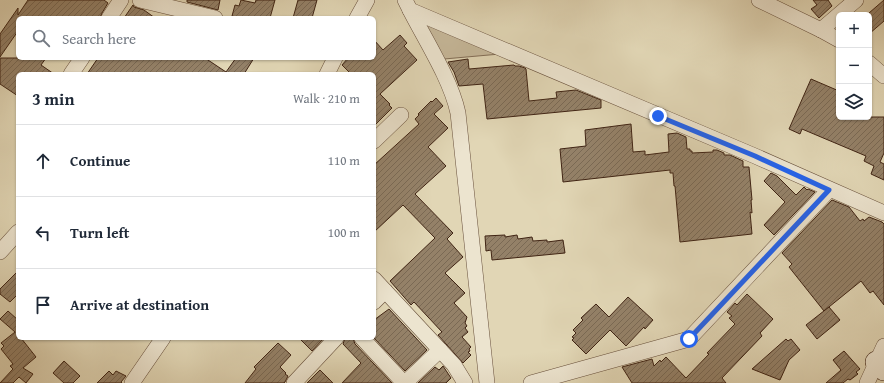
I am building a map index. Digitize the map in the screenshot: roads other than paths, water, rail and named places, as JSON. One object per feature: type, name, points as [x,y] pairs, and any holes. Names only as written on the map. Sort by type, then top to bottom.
[{"type":"street","points":[[110,16],[121,0]]},
{"type":"street","points":[[140,0],[207,16]]},
{"type":"street","points":[[358,16],[367,0]]},
{"type":"street","points":[[759,0],[836,38]]},
{"type":"street","points":[[821,30],[856,0]]},
{"type":"street","points":[[407,5],[884,213]]},
{"type":"street","points":[[407,5],[449,85],[455,99],[458,113],[487,383]]},
{"type":"street","points":[[73,72],[81,60]]},
{"type":"street","points":[[327,72],[334,60]]},
{"type":"street","points":[[872,66],[884,76]]},
{"type":"street","points":[[376,138],[401,115]]},
{"type":"street","points":[[531,383],[689,339],[829,190]]},
{"type":"street","points":[[0,252],[16,234]]},
{"type":"street","points":[[376,281],[454,365],[465,383]]},
{"type":"street","points":[[376,300],[385,291]]},
{"type":"street","points":[[132,383],[162,340]]},
{"type":"street","points":[[294,383],[334,340]]},
{"type":"street","points":[[364,340],[404,383],[440,350]]},
{"type":"street","points":[[867,383],[882,359]]}]
